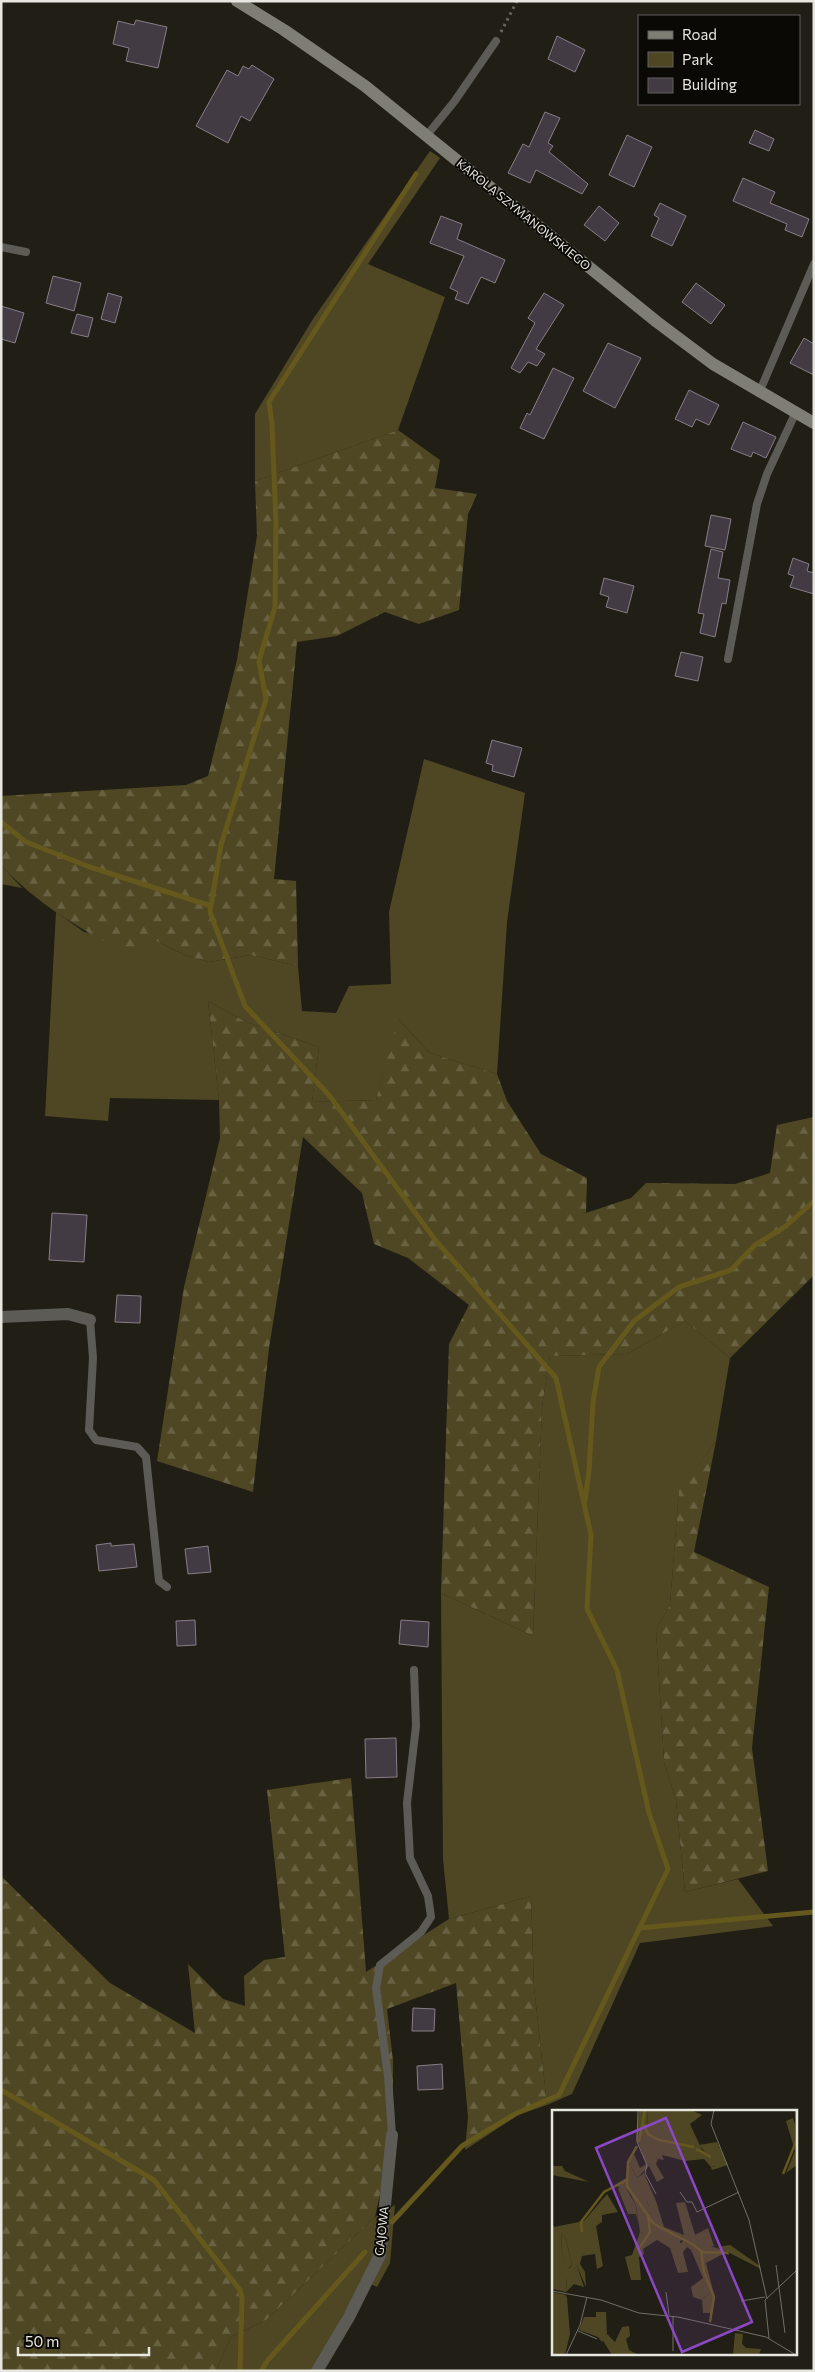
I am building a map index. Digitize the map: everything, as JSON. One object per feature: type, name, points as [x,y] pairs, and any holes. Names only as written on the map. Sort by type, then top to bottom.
[{"type":"street","name":"KAROLA SZYMANOWSKIEGO","points":[[237,1],[330,61],[427,135],[656,322],[713,364],[759,393],[814,423]]},
{"type":"street","points":[[1,1317],[68,1314],[90,1320]]},
{"type":"street","name":"GAJOWA","points":[[317,2371],[349,2317],[380,2255],[392,2135]]},
{"type":"lane","points":[[427,135],[454,102],[496,41]]},
{"type":"lane","points":[[1,246],[26,252]]},
{"type":"lane","points":[[759,393],[814,264]]},
{"type":"lane","points":[[728,660],[756,504],[767,474],[795,414]]},
{"type":"lane","points":[[90,1320],[93,1358],[89,1430],[96,1440],[137,1447],[146,1457],[160,1581],[167,1586]]},
{"type":"lane","points":[[392,2135],[388,2076],[376,1988],[380,1965],[421,1932],[431,1917],[428,1896],[410,1858],[407,1803],[416,1726],[414,1670]]},
{"type":"path","points":[[496,41],[518,1]]},
{"type":"green space","points":[[430,151],[440,158],[368,264],[445,297],[398,430],[255,481],[255,414],[313,319]]},
{"type":"green space","points":[[398,430],[440,460],[435,488],[477,494],[468,514],[459,610],[419,624],[385,612],[337,636],[297,642],[274,879],[296,881],[298,966],[251,955],[209,962],[187,956],[154,940],[127,952],[76,925],[29,892],[1,865],[1,796],[186,785],[208,776],[237,660],[257,536],[255,481]]},
{"type":"green space","points":[[424,759],[525,793],[507,922],[497,1074],[430,1053],[399,1020],[376,1100],[312,1102],[319,1047],[244,1021],[208,1001],[219,1100],[110,1098],[108,1121],[45,1116],[56,912],[84,932],[154,940],[187,956],[209,962],[251,955],[298,966],[302,1011],[336,1013],[349,986],[391,984],[389,912]]},
{"type":"green space","points":[[1,865],[22,888],[1,884]]},
{"type":"green space","points":[[208,1001],[244,1021],[319,1047],[312,1102],[376,1100],[398,1019],[430,1053],[497,1074],[507,1101],[541,1154],[587,1178],[586,1213],[631,1198],[646,1183],[735,1184],[770,1173],[777,1125],[814,1117],[814,1275],[730,1358],[685,1321],[627,1354],[550,1356],[542,1407],[533,1636],[441,1593],[449,1344],[469,1305],[408,1258],[374,1244],[362,1193],[303,1137],[269,1348],[253,1492],[157,1461],[184,1287],[220,1138],[219,1100]]},
{"type":"green space","points":[[685,1321],[730,1358],[716,1441],[679,1491],[670,1605],[656,1630],[664,1762],[676,1800],[685,1892],[738,1879],[773,1926],[640,1943],[572,2094],[547,2105],[534,1987],[531,1896],[449,1919],[443,1859],[441,1593],[533,1636],[542,1407],[550,1356],[627,1354]]},
{"type":"green space","points":[[716,1441],[694,1552],[769,1587],[752,1748],[768,1871],[685,1892],[676,1800],[664,1762],[656,1630],[670,1605],[679,1490]]},
{"type":"green space","points":[[351,1778],[366,1972],[449,1919],[531,1896],[534,1987],[547,2105],[518,2115],[465,2150],[468,2117],[456,1983],[387,2009],[393,2061],[393,2133],[375,2217],[266,2320],[231,2337],[216,2371],[1,2371],[1,1876],[110,1983],[195,2033],[188,1964],[223,1999],[245,2006],[244,1976],[264,1960],[285,1957],[267,1790]]},
{"type":"green space","points":[[395,2205],[390,2263],[377,2287],[363,2280],[312,2371],[216,2371],[231,2337],[266,2320],[375,2217]]},
{"type":"building","points":[[136,20],[167,27],[158,68],[126,61],[129,48],[113,44],[118,21],[134,25]]},
{"type":"building","points":[[557,36],[585,50],[575,72],[548,59]]},
{"type":"building","points":[[252,65],[274,79],[250,121],[241,116],[228,143],[196,126],[227,70],[238,76],[243,66],[249,69]]},
{"type":"building","points":[[545,112],[560,118],[548,143],[553,146],[549,152],[588,184],[582,194],[536,170],[530,183],[508,173],[523,144],[529,147]]},
{"type":"building","points":[[755,130],[774,139],[769,151],[749,143]]},
{"type":"building","points":[[627,135],[652,147],[634,187],[609,175]]},
{"type":"building","points":[[743,178],[775,192],[770,203],[809,219],[802,237],[785,230],[787,224],[733,201]]},
{"type":"building","points":[[660,203],[686,216],[672,246],[651,236],[659,218],[654,215]]},
{"type":"building","points":[[599,206],[619,223],[605,241],[584,225]]},
{"type":"building","points":[[441,216],[462,224],[457,239],[505,260],[495,283],[481,277],[468,304],[455,299],[458,292],[450,288],[464,256],[430,243]]},
{"type":"building","points":[[53,276],[81,283],[74,311],[46,303]]},
{"type":"building","points":[[696,283],[725,305],[711,324],[682,302]]},
{"type":"building","points":[[108,293],[122,297],[115,323],[101,319]]},
{"type":"building","points":[[544,293],[564,305],[536,349],[545,354],[537,366],[528,362],[520,373],[511,368],[535,323],[528,318]]},
{"type":"building","points":[[1,306],[24,313],[15,343],[1,339]]},
{"type":"building","points":[[77,314],[93,318],[88,337],[71,333]]},
{"type":"building","points":[[804,338],[814,344],[814,375],[790,363]]},
{"type":"building","points":[[608,343],[641,358],[615,408],[583,391]]},
{"type":"building","points":[[553,368],[574,378],[544,439],[520,428],[527,413],[530,415]]},
{"type":"building","points":[[689,390],[719,405],[709,425],[696,419],[692,427],[675,419]]},
{"type":"building","points":[[743,422],[776,437],[766,458],[753,452],[751,457],[731,449]]},
{"type":"building","points":[[711,515],[731,519],[725,550],[705,546]]},
{"type":"building","points":[[711,549],[723,552],[718,578],[730,580],[726,604],[722,603],[715,637],[700,633],[704,614],[698,613]]},
{"type":"building","points":[[793,558],[809,564],[807,571],[814,573],[814,594],[790,587],[794,576],[788,574]]},
{"type":"building","points":[[604,578],[634,586],[627,613],[606,607],[609,597],[600,594]]},
{"type":"building","points":[[681,652],[703,657],[698,681],[675,676]]},
{"type":"building","points":[[492,740],[522,748],[514,777],[492,771],[493,765],[486,763]]},
{"type":"building","points":[[52,1213],[87,1215],[84,1262],[49,1260]]},
{"type":"building","points":[[117,1295],[141,1296],[140,1323],[115,1322]]},
{"type":"building","points":[[111,1543],[111,1546],[134,1544],[137,1567],[99,1571],[96,1545]]},
{"type":"building","points":[[208,1546],[211,1572],[188,1574],[185,1549]]},
{"type":"building","points":[[195,1620],[196,1645],[177,1646],[176,1621]]},
{"type":"building","points":[[401,1620],[429,1622],[428,1647],[399,1644]]},
{"type":"building","points":[[396,1738],[397,1777],[366,1778],[365,1739]]},
{"type":"building","points":[[413,2008],[435,2009],[434,2031],[412,2031]]},
{"type":"building","points":[[442,2064],[443,2089],[418,2090],[417,2066]]},
{"type":"waterway","points":[[392,2222],[462,2146],[515,2114],[559,2095],[668,1869],[649,1813],[617,1670],[587,1609],[591,1535],[556,1378],[436,1241],[329,1095],[245,1006],[210,912],[221,845],[266,699],[259,661],[275,607],[276,524],[272,424],[269,402],[416,174]]},
{"type":"waterway","points":[[1,822],[26,842],[90,867],[211,906]]},
{"type":"waterway","points":[[585,1501],[589,1471],[593,1402],[599,1367],[634,1321],[679,1287],[731,1270],[755,1245],[786,1226],[814,1201]]},
{"type":"waterway","points":[[639,1928],[814,1912]]},
{"type":"waterway","points":[[1,2090],[154,2180],[240,2290],[242,2299],[240,2371]]},
{"type":"waterway","points":[[261,2371],[268,2360],[365,2252]]}]
